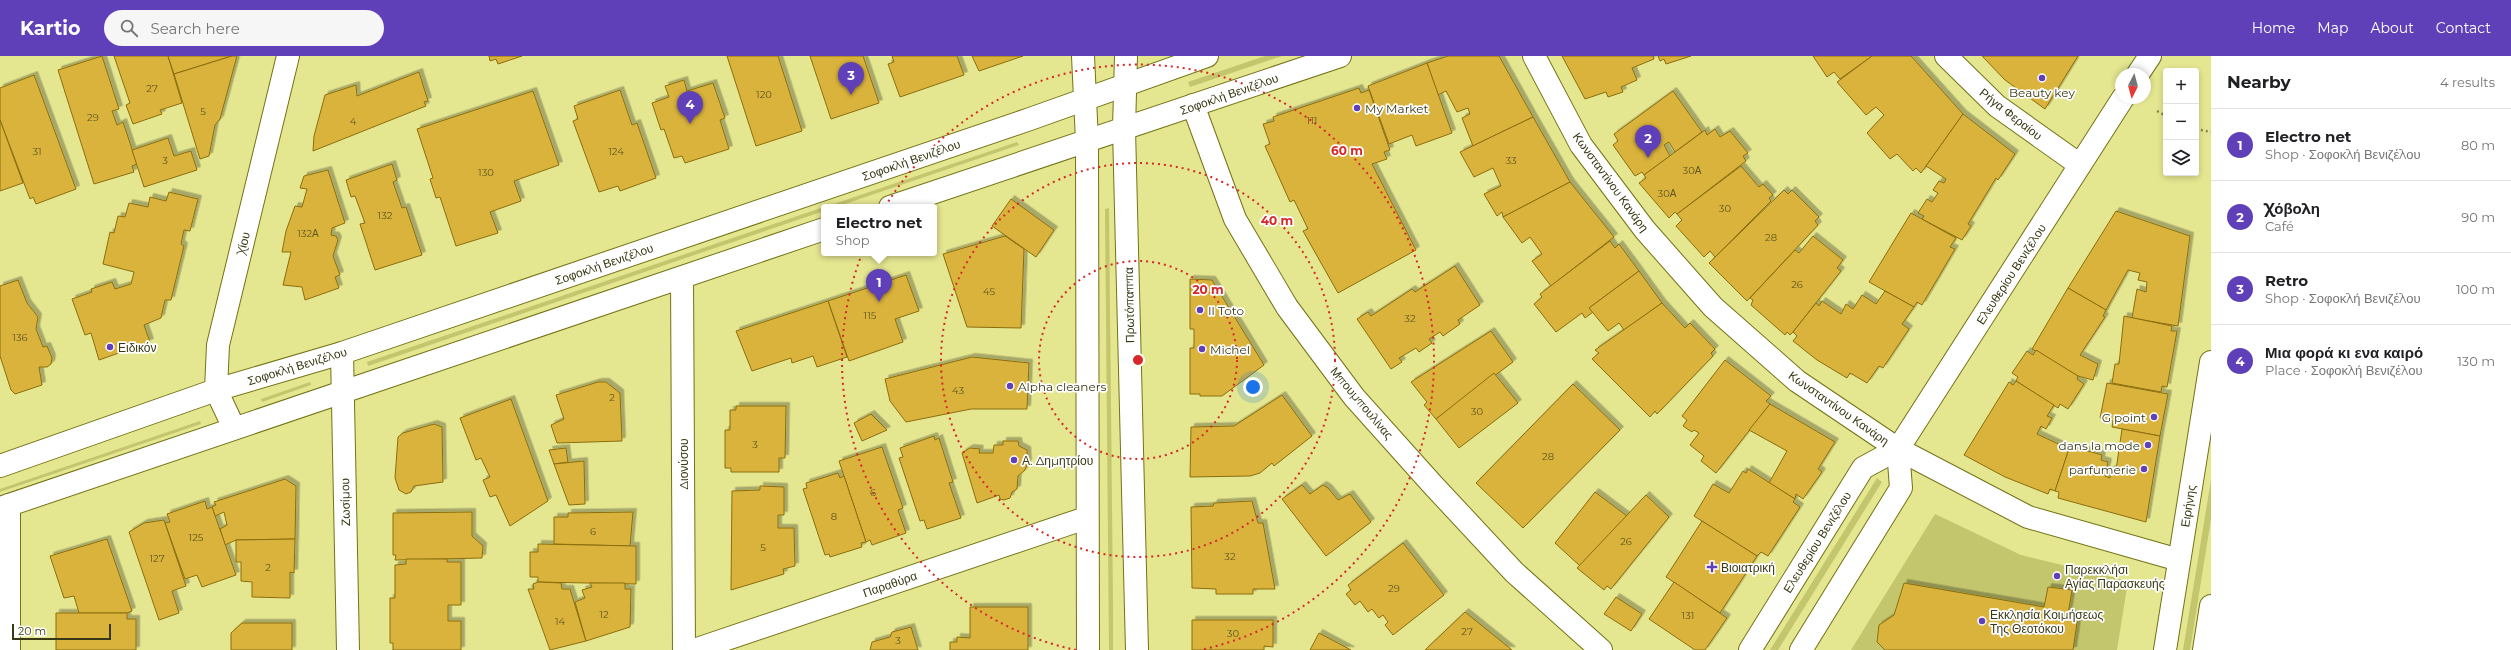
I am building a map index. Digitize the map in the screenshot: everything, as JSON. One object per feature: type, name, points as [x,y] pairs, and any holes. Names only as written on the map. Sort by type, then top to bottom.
[{"type":"street","name":"Χίου","points":[[234,428],[216,390],[218,345],[288,56]]},
{"type":"street","points":[[1083,56],[1086,140],[1086,518],[1088,650]]},
{"type":"street","name":"Πρωτόπαππα","points":[[1126,56],[1124,129],[1137,650]]},
{"type":"street","name":"Σοφοκλή Βενιζέλου","points":[[0,466],[216,390],[342,353],[1084,100],[1207,56]]},
{"type":"street","name":"Σοφοκλή Βενιζέλου","points":[[899,204],[1340,56]]},
{"type":"street","name":"Κωνσταντίνου Κανάρη","points":[[1534,56],[1581,145],[1645,230],[1713,307],[1797,382],[1898,449],[2028,517],[2179,560]]},
{"type":"street","name":"Ρήγα Φεραίου","points":[[1946,56],[1997,106],[2080,165]]},
{"type":"street","points":[[2142,68],[2150,56]]},
{"type":"street","name":"Ελευθερίου Βενιζέλου","points":[[1750,650],[1864,468],[1898,449],[2119,104]]},
{"type":"street","name":"Μπουμπουλίνας","points":[[1193,106],[1235,220],[1287,307],[1354,397],[1514,572],[1601,650]]},
{"type":"street","points":[[9,650],[5,507],[234,428],[343,393],[821,230]]},
{"type":"street","name":"Διονύσου","points":[[682,278],[684,650]]},
{"type":"street","name":"Ζωσίμου","points":[[342,353],[348,650]]},
{"type":"street","name":"Ειρήνης","points":[[2164,650],[2211,362]]},
{"type":"street","points":[[1801,650],[1901,488],[1898,449]]},
{"type":"street","name":"Παραθύρα","points":[[694,650],[1086,518]]},
{"type":"street","points":[[2204,650],[2211,606]]},
{"type":"path","points":[[2158,111],[2163,114]]},
{"type":"path","points":[[2199,129],[2211,132]]},
{"type":"green space","points":[[1265,56],[1282,56],[1190,87],[1188,82]]},
{"type":"green space","points":[[1017,142],[1019,145],[845,204],[834,204]]},
{"type":"green space","points":[[821,208],[821,212],[368,366],[367,362]]},
{"type":"green space","points":[[1109,208],[1113,650],[1109,650],[1105,209]]},
{"type":"green space","points":[[310,382],[311,385],[262,402],[261,399]]},
{"type":"green space","points":[[200,421],[201,424],[0,492],[0,489]]},
{"type":"green space","points":[[1877,478],[1882,482],[1778,650],[1770,650]]},
{"type":"green space","points":[[2211,480],[2211,519],[2190,650],[2183,650]]},
{"type":"green space","points":[[1935,514],[2021,555],[2128,581],[2117,650],[1851,650]]},
{"type":"building","points":[[102,56],[119,109],[112,111],[117,125],[123,122],[137,164],[132,166],[134,172],[94,184],[58,70]]},
{"type":"building","points":[[114,56],[168,56],[182,103],[160,110],[162,114],[133,124],[126,105],[130,103]]},
{"type":"building","points":[[168,56],[232,56],[174,74]]},
{"type":"building","points":[[232,56],[237,56],[220,119],[215,125],[209,156],[200,159],[174,74]]},
{"type":"building","points":[[489,56],[522,56],[498,64],[496,59],[490,61]]},
{"type":"building","points":[[727,56],[778,56],[802,131],[756,146]]},
{"type":"building","points":[[810,56],[863,56],[879,103],[831,119]]},
{"type":"building","points":[[892,56],[957,56],[964,75],[900,97],[888,64],[894,62]]},
{"type":"building","points":[[972,56],[1023,56],[979,71]]},
{"type":"building","points":[[1448,56],[1499,56],[1533,117],[1473,146],[1462,118],[1470,114],[1468,108],[1457,112],[1446,91],[1438,95],[1427,63]]},
{"type":"building","points":[[1562,56],[1653,56],[1654,59],[1632,68],[1637,80],[1621,87],[1623,92],[1608,97],[1606,92],[1585,99]]},
{"type":"building","points":[[1658,56],[1691,56],[1666,64],[1664,59],[1660,61]]},
{"type":"building","points":[[1813,56],[1872,56],[1840,79],[1834,72],[1827,77]]},
{"type":"building","points":[[1872,56],[1911,56],[1963,114],[1921,173],[1916,168],[1913,171],[1897,154],[1890,159],[1867,133],[1884,115],[1876,107],[1866,115],[1837,82]]},
{"type":"building","points":[[1982,56],[2078,56],[2045,109],[2005,80]]},
{"type":"building","points":[[1427,63],[1452,133],[1416,146],[1412,135],[1389,144],[1368,86]]},
{"type":"building","points":[[419,72],[428,101],[424,102],[426,106],[313,151],[314,136],[325,95],[356,85],[357,96]]},
{"type":"building","points":[[34,75],[76,189],[36,204],[33,197],[30,199],[0,120],[0,88]]},
{"type":"building","points":[[684,80],[687,91],[713,83],[725,118],[720,120],[729,149],[685,163],[682,156],[674,158],[664,129],[661,130],[652,103],[669,97],[665,86]]},
{"type":"building","points":[[1359,88],[1361,93],[1369,90],[1390,150],[1384,152],[1387,159],[1372,164],[1416,250],[1338,293],[1303,231],[1308,229],[1294,200],[1290,202],[1265,146],[1270,144],[1263,124],[1274,121],[1273,117]]},
{"type":"building","points":[[620,90],[632,125],[637,123],[656,178],[620,191],[618,186],[599,192],[573,121],[578,119],[574,106]]},
{"type":"building","points":[[533,91],[559,165],[514,181],[521,201],[490,212],[498,233],[456,246],[440,197],[436,198],[430,179],[433,178],[417,129]]},
{"type":"building","points":[[1673,91],[1702,132],[1675,152],[1669,142],[1664,145],[1670,156],[1644,175],[1642,172],[1635,176],[1613,145],[1618,141],[1614,134]]},
{"type":"building","points":[[1963,114],[2015,154],[1998,180],[1996,178],[1968,224],[1971,226],[1962,240],[1922,219],[1924,216],[1918,213],[1927,199],[1932,202],[1938,193],[1933,190],[1939,181],[1944,183],[1946,179],[1926,166]]},
{"type":"building","points":[[1533,117],[1570,182],[1503,217],[1502,212],[1497,216],[1484,194],[1501,186],[1493,168],[1474,177],[1460,152]]},
{"type":"building","points":[[0,120],[23,183],[0,191]]},
{"type":"building","points":[[1715,129],[1720,137],[1730,131],[1748,153],[1743,156],[1746,161],[1677,214],[1675,212],[1669,218],[1639,183],[1646,178],[1644,175],[1705,130],[1707,135]]},
{"type":"building","points":[[168,138],[174,156],[191,151],[197,170],[144,187],[132,150]]},
{"type":"building","points":[[392,164],[397,180],[393,182],[402,208],[406,207],[422,255],[375,270],[360,224],[365,223],[355,196],[351,197],[346,180]]},
{"type":"building","points":[[1741,166],[1759,187],[1763,184],[1773,195],[1769,198],[1771,201],[1715,257],[1710,251],[1704,257],[1676,226],[1682,220],[1677,214]]},
{"type":"building","points":[[328,170],[345,223],[332,228],[331,235],[336,236],[338,240],[333,256],[340,275],[335,277],[339,288],[305,300],[302,287],[283,285],[291,252],[282,252],[286,231],[295,206],[302,207],[307,189],[300,188],[304,176]]},
{"type":"building","points":[[1570,182],[1614,237],[1551,286],[1532,261],[1542,254],[1530,237],[1522,243],[1503,217]]},
{"type":"building","points":[[1784,190],[1788,194],[1792,190],[1819,217],[1815,221],[1818,225],[1747,301],[1709,263]]},
{"type":"building","points":[[169,192],[198,199],[190,231],[184,230],[181,244],[184,246],[171,300],[165,300],[161,318],[144,325],[150,342],[99,360],[91,333],[85,335],[72,299],[92,292],[91,289],[112,282],[115,289],[131,284],[134,272],[103,264],[110,232],[114,233],[118,216],[125,217],[129,203],[148,207],[150,197],[166,201]]},
{"type":"building","points":[[1011,199],[1054,230],[1036,257],[992,226]]},
{"type":"building","points":[[2116,211],[2190,236],[2178,326],[2132,318],[2137,289],[2146,292],[2147,282],[2138,280],[2140,273],[2128,270],[2106,310],[2068,288]]},
{"type":"building","points":[[1911,213],[1956,238],[1950,247],[1955,249],[1922,305],[1917,302],[1914,307],[1869,282]]},
{"type":"building","points":[[1005,236],[1024,249],[1021,328],[967,327],[943,254]]},
{"type":"building","points":[[1813,236],[1843,260],[1837,268],[1841,271],[1793,332],[1790,335],[1787,332],[1785,335],[1751,305],[1753,300],[1750,298],[1795,250],[1799,253]]},
{"type":"building","points":[[1610,241],[1615,248],[1619,244],[1639,271],[1589,308],[1593,312],[1585,318],[1582,313],[1556,332],[1534,304],[1542,297],[1540,294]]},
{"type":"building","points":[[1455,266],[1480,305],[1458,320],[1460,324],[1443,336],[1440,332],[1429,339],[1432,343],[1419,352],[1416,348],[1399,358],[1402,362],[1391,369],[1357,319],[1368,312],[1371,316],[1412,289],[1415,292]]},
{"type":"building","points":[[1639,271],[1662,303],[1624,330],[1619,323],[1608,331],[1589,308]]},
{"type":"building","points":[[906,275],[919,311],[895,319],[903,342],[849,361],[828,301]]},
{"type":"building","points":[[1190,279],[1212,280],[1264,365],[1222,396],[1200,396],[1200,394],[1190,394],[1190,348],[1194,348],[1194,329],[1190,329]]},
{"type":"building","points":[[18,280],[27,303],[38,317],[36,329],[43,347],[47,346],[52,358],[51,364],[47,367],[39,367],[42,385],[15,394],[11,390],[0,356],[0,286]]},
{"type":"building","points":[[2068,288],[2106,310],[2103,316],[2105,317],[2080,355],[2098,364],[2093,380],[2078,376],[2032,349]]},
{"type":"building","points":[[1885,291],[1914,307],[1902,324],[1909,329],[1883,368],[1879,366],[1867,383],[1850,373],[1847,378],[1817,360],[1793,341],[1797,336],[1793,332],[1816,303],[1819,306],[1822,301],[1841,314],[1846,304],[1853,309],[1862,295],[1876,304]]},
{"type":"building","points":[[828,301],[847,357],[817,367],[813,356],[792,363],[791,358],[752,371],[736,331]]},
{"type":"building","points":[[1662,303],[1685,328],[1690,323],[1715,349],[1711,353],[1713,356],[1657,414],[1655,411],[1650,417],[1592,359],[1599,353],[1595,350]]},
{"type":"building","points":[[2124,316],[2172,326],[2171,331],[2177,331],[2167,387],[2162,386],[2161,392],[2112,383],[2115,364],[2119,364]]},
{"type":"building","points":[[1491,331],[1513,362],[1436,419],[1424,405],[1427,402],[1411,382]]},
{"type":"building","points":[[2036,350],[2078,376],[2077,379],[2084,384],[2068,409],[2060,404],[2058,408],[2016,381],[2018,377],[2012,373],[2027,351],[2033,355]]},
{"type":"building","points":[[972,357],[1029,363],[1027,409],[971,409],[906,422],[890,401],[885,379]]},
{"type":"building","points":[[1725,360],[1771,396],[1766,401],[1770,404],[1716,473],[1701,461],[1704,456],[1690,445],[1699,433],[1694,430],[1692,432],[1683,426],[1687,420],[1682,416]]},
{"type":"building","points":[[1494,373],[1518,403],[1459,448],[1436,419]]},
{"type":"building","points":[[2016,381],[2054,405],[2047,416],[2052,418],[2046,429],[2041,426],[2037,434],[2069,449],[2055,491],[2050,489],[2048,494],[2005,477],[1964,455],[2009,382],[2013,385]]},
{"type":"building","points":[[598,382],[606,382],[620,393],[622,441],[557,443],[551,425],[564,419],[556,395]]},
{"type":"building","points":[[2107,383],[2168,394],[2160,436],[2112,427],[2113,421],[2100,418]]},
{"type":"building","points":[[1573,384],[1620,430],[1523,528],[1476,483]]},
{"type":"building","points":[[1282,395],[1312,436],[1274,466],[1272,463],[1260,473],[1250,476],[1190,477],[1191,427],[1234,426]]},
{"type":"building","points":[[511,399],[548,501],[510,526],[496,495],[490,497],[483,480],[490,477],[481,458],[476,460],[460,418]]},
{"type":"building","points":[[1770,404],[1835,442],[1818,469],[1822,472],[1803,499],[1796,494],[1795,499],[1769,483],[1787,451],[1749,430]]},
{"type":"building","points":[[736,406],[786,406],[785,458],[779,458],[779,472],[731,472],[731,468],[725,468],[725,430],[730,430],[730,410],[736,410]]},
{"type":"building","points":[[871,414],[887,430],[862,441],[854,423]]},
{"type":"building","points":[[434,424],[442,427],[443,482],[414,486],[411,492],[406,494],[399,490],[395,478],[398,437],[403,433]]},
{"type":"building","points":[[2122,429],[2160,436],[2146,522],[2058,498],[2059,492],[2055,491],[2070,446],[2102,455],[2101,460],[2108,462],[2105,476],[2110,478],[2111,469],[2116,470]]},
{"type":"building","points":[[934,436],[935,440],[939,438],[953,482],[949,483],[961,518],[927,529],[924,520],[920,521],[899,458],[903,457],[900,448]]},
{"type":"building","points":[[1003,441],[1018,441],[1019,446],[1027,450],[1028,462],[1025,470],[1018,476],[1017,489],[1012,492],[1010,498],[1004,500],[1000,499],[999,495],[977,503],[962,453],[970,448],[980,449],[979,453],[993,453],[994,445],[1003,445]]},
{"type":"building","points":[[882,447],[903,508],[898,510],[906,533],[872,545],[870,540],[866,542],[839,461]]},
{"type":"building","points":[[566,448],[568,462],[554,464],[549,450]]},
{"type":"building","points":[[584,461],[585,504],[569,505],[554,464]]},
{"type":"building","points":[[1748,469],[1795,499],[1793,502],[1800,507],[1768,556],[1761,552],[1757,556],[1694,516],[1713,484],[1729,493],[1743,471],[1746,473]]},
{"type":"building","points":[[838,473],[840,478],[844,476],[866,542],[861,543],[862,547],[830,557],[829,554],[825,555],[803,489],[807,488],[806,483]]},
{"type":"building","points":[[285,479],[296,486],[295,539],[236,540],[225,545],[220,529],[227,525],[224,512],[215,516],[212,507],[216,505],[214,502]]},
{"type":"building","points":[[1302,485],[1310,494],[1323,485],[1328,488],[1338,500],[1350,494],[1371,522],[1326,556],[1282,499]]},
{"type":"building","points":[[760,486],[784,487],[784,515],[778,515],[778,528],[794,528],[795,566],[783,569],[784,574],[731,590],[732,491],[760,490]]},
{"type":"building","points":[[1595,492],[1627,516],[1580,566],[1555,543]]},
{"type":"building","points":[[1646,495],[1669,517],[1611,589],[1607,586],[1604,590],[1577,568]]},
{"type":"building","points":[[205,501],[207,509],[212,507],[236,575],[202,587],[197,575],[185,579],[165,523],[170,522],[167,514]]},
{"type":"building","points":[[1252,501],[1258,523],[1263,523],[1275,589],[1253,589],[1253,594],[1216,594],[1216,589],[1192,588],[1191,507],[1213,506],[1214,503]]},
{"type":"building","points":[[472,512],[472,536],[483,546],[482,558],[395,560],[396,555],[393,555],[393,513]]},
{"type":"building","points":[[633,512],[630,546],[554,544],[554,517],[568,517],[568,513]]},
{"type":"building","points":[[164,520],[186,586],[172,591],[179,613],[159,620],[129,532],[144,523]]},
{"type":"building","name":"Βιοιατρική","points":[[1702,521],[1757,556],[1720,613],[1666,577]]},
{"type":"building","points":[[107,539],[132,611],[127,613],[79,613],[74,596],[64,598],[50,556]]},
{"type":"building","points":[[295,539],[294,573],[290,572],[290,598],[252,597],[252,582],[241,581],[241,562],[236,562],[236,540]]},
{"type":"building","points":[[1403,543],[1444,595],[1393,635],[1385,625],[1388,622],[1383,615],[1379,618],[1372,609],[1368,612],[1360,601],[1355,605],[1346,594],[1351,590],[1348,585]]},
{"type":"building","points":[[538,544],[636,546],[636,584],[538,582],[538,577],[530,577],[530,552],[538,552]]},
{"type":"building","points":[[406,559],[447,559],[447,562],[461,562],[461,605],[448,605],[448,621],[461,621],[461,650],[393,650],[393,643],[390,643],[390,598],[395,598],[395,565],[406,564]]},
{"type":"building","points":[[538,582],[561,583],[562,589],[570,589],[586,641],[550,650],[528,589],[534,589],[533,584]]},
{"type":"building","points":[[1674,582],[1727,618],[1705,650],[1695,650],[1649,619]]},
{"type":"building","points":[[590,583],[625,583],[625,589],[631,589],[630,627],[586,641],[575,602],[585,598],[582,590],[592,587]]},
{"type":"building","name":"Εκκλησία Κοιμήσεως Της Θεοτόκου","points":[[1904,583],[2044,607],[2048,587],[2072,590],[2068,614],[2078,616],[2073,650],[1885,650],[1877,642],[1879,625],[1894,615]]},
{"type":"building","points":[[1616,597],[1642,614],[1631,631],[1604,614]]},
{"type":"building","points":[[970,607],[1028,607],[1028,650],[950,650],[950,642],[957,642],[957,637],[970,638]]},
{"type":"building","points":[[1465,612],[1512,650],[1425,650]]},
{"type":"building","points":[[56,613],[127,613],[127,619],[136,619],[136,650],[56,650]]},
{"type":"building","points":[[1192,620],[1273,620],[1273,647],[1264,646],[1264,650],[1192,650]]},
{"type":"building","points":[[242,623],[292,623],[292,650],[231,650],[231,633]]},
{"type":"building","points":[[911,627],[918,650],[870,650],[872,642],[890,637],[892,632]]},
{"type":"building","points":[[1319,633],[1351,650],[1310,650]]},
{"type":"place","name":"Beauty key","points":[[2042,78]]},
{"type":"place","name":"Retro","points":[[851,95]]},
{"type":"place","name":"My Market","points":[[1357,108]]},
{"type":"place","name":"Μια φορά κι ενα καιρό","points":[[690,124]]},
{"type":"place","name":"Χόβολη","points":[[1648,158]]},
{"type":"place","name":"Electro net","points":[[879,302]]},
{"type":"place","name":"Il Toto","points":[[1200,310]]},
{"type":"place","name":"Ειδικόν","points":[[110,347]]},
{"type":"place","name":"Michel","points":[[1202,349]]},
{"type":"place","name":"Alpha cleaners","points":[[1010,386]]},
{"type":"place","name":"G point","points":[[2154,417]]},
{"type":"place","name":"dans la mode","points":[[2148,445]]},
{"type":"place","name":"Α. Δημητρίου","points":[[1014,460]]},
{"type":"place","name":"parfumerie","points":[[2144,469]]},
{"type":"place","name":"Βιοιατρική","points":[[1712,567]]},
{"type":"place","name":"Παρεκκλήσι Αγίας Παρασκευής","points":[[2057,576]]},
{"type":"place","name":"Εκκλησία Κοιμήσεως Της Θεοτόκου","points":[[1982,621]]}]
